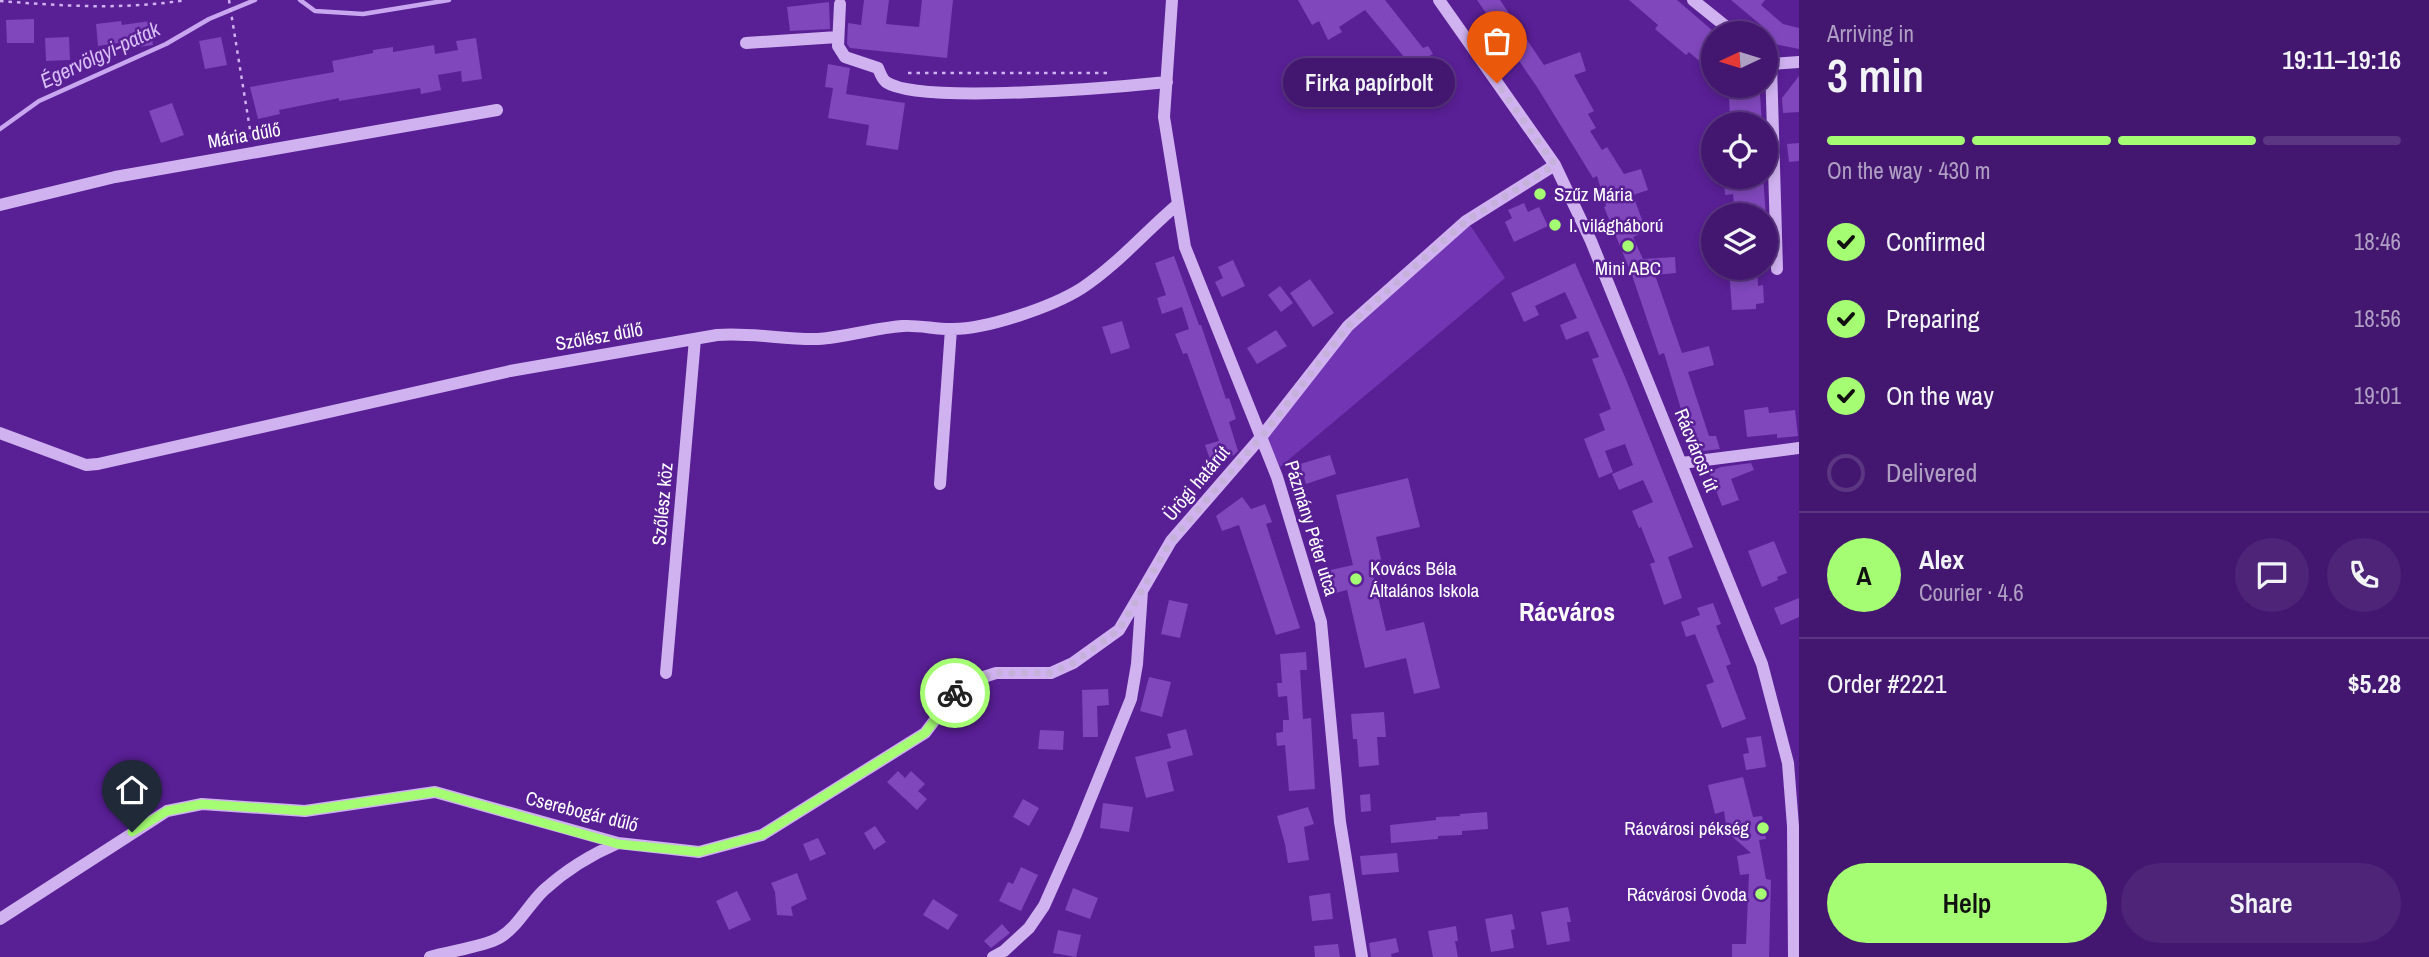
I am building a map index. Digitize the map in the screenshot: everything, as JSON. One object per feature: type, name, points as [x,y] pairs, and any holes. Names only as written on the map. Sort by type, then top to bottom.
[{"type":"street","name":"Pázmány Péter utca","points":[[1172,0],[1164,117],[1185,247],[1277,477],[1321,622],[1339,822],[1362,957]]},
{"type":"street","name":"Rácvárosi út","points":[[1439,0],[1555,165],[1591,240],[1762,664],[1788,763],[1793,826],[1794,957]]},
{"type":"street","points":[[1693,0],[1719,21]]},
{"type":"street","points":[[840,4],[838,46],[845,57],[878,68],[884,81],[896,86],[959,94],[1167,82]]},
{"type":"street","points":[[746,43],[838,37]]},
{"type":"street","points":[[1778,62],[1799,62]]},
{"type":"street","points":[[1770,98],[1774,203]]},
{"type":"street","name":"Mária dűlő","points":[[0,205],[115,177],[497,110]]},
{"type":"street","name":"Ürögi határút","points":[[993,957],[1004,951],[1029,928],[1049,894],[1131,699],[1137,664],[1142,591],[1171,541],[1262,436],[1348,326],[1466,221],[1555,165]]},
{"type":"street","name":"Szőlész dűlő","points":[[0,433],[86,465],[98,464],[510,371],[695,339],[745,333],[816,339],[846,337],[903,326],[951,329],[982,327],[1014,317],[1081,288],[1117,260],[1178,204]]},
{"type":"street","points":[[940,484],[951,329]]},
{"type":"street","name":"Szőlész köz","points":[[666,673],[695,339]]},
{"type":"street","points":[[1682,463],[1799,448]]},
{"type":"street","name":"Cserebogár dűlő","points":[[0,919],[167,811],[202,804],[305,811],[435,792],[618,844],[699,852],[762,835],[925,733],[962,684],[996,673],[1051,673],[1073,663],[1119,630],[1142,591]]},
{"type":"street","points":[[430,957],[497,939],[513,926],[543,891],[572,867],[595,853],[618,844]]},
{"type":"street","points":[[1009,957],[1029,928]]},
{"type":"path","points":[[0,1],[78,7],[159,4],[186,0]]},
{"type":"path","points":[[229,0],[254,153]]},
{"type":"path","points":[[908,73],[1111,73]]},
{"type":"shaded area","points":[[1470,225],[1505,278],[1280,467],[1264,433],[1348,326]]},
{"type":"building","points":[[864,0],[889,0],[886,24],[919,27],[922,0],[953,0],[947,58],[850,48],[847,44],[848,23],[861,25]]},
{"type":"building","points":[[1298,0],[1385,0],[1423,48],[1428,46],[1433,54],[1392,75],[1387,66],[1404,57],[1365,10],[1339,27],[1342,32],[1328,40],[1319,21],[1312,25]]},
{"type":"building","points":[[1477,0],[1500,0],[1544,65],[1580,52],[1586,71],[1574,75],[1594,111],[1588,114],[1596,128],[1590,131],[1602,150],[1607,147],[1624,174],[1641,169],[1648,190],[1633,195],[1646,231],[1633,237],[1643,259],[1675,257],[1676,273],[1655,275],[1682,353],[1709,346],[1714,365],[1688,372],[1709,436],[1716,436],[1720,449],[1694,452],[1664,353],[1659,355],[1633,278],[1604,207],[1606,206],[1597,176],[1593,178],[1537,87]]},
{"type":"building","points":[[1629,0],[1677,0],[1701,21],[1701,62],[1689,52],[1686,55],[1655,29],[1658,25]]},
{"type":"building","points":[[1731,0],[1765,0],[1761,5],[1783,24],[1799,28],[1799,49],[1778,45],[1778,21],[1756,21]]},
{"type":"building","points":[[829,2],[830,29],[790,31],[787,7]]},
{"type":"building","points":[[34,19],[34,43],[7,43],[6,20]]},
{"type":"building","points":[[121,21],[122,25],[150,21],[153,45],[133,48],[132,41],[98,46],[96,24]]},
{"type":"building","points":[[69,37],[70,60],[46,61],[45,38]]},
{"type":"building","points":[[221,37],[227,65],[205,69],[199,41]]},
{"type":"building","points":[[476,38],[482,79],[462,82],[461,71],[438,75],[441,90],[421,94],[420,88],[339,101],[339,98],[279,110],[280,114],[258,119],[250,87],[334,72],[332,61],[373,53],[373,50],[393,47],[393,52],[434,45],[435,54],[458,50],[456,41]]},
{"type":"building","points":[[828,64],[850,68],[846,94],[905,103],[898,150],[866,145],[869,125],[828,118],[833,88],[825,87]]},
{"type":"building","points":[[1799,76],[1799,112],[1783,113],[1782,98]]},
{"type":"building","points":[[1729,98],[1760,98],[1761,112],[1730,112]]},
{"type":"building","points":[[172,103],[184,135],[161,143],[149,111]]},
{"type":"building","points":[[1799,143],[1799,161],[1789,162],[1787,144]]},
{"type":"building","points":[[1725,189],[1764,189],[1765,203],[1734,203],[1733,194],[1725,195]]},
{"type":"building","points":[[1524,203],[1528,212],[1539,207],[1548,226],[1514,242],[1505,222],[1512,218],[1508,210]]},
{"type":"building","points":[[1174,256],[1226,399],[1229,398],[1236,419],[1229,422],[1238,451],[1234,455],[1211,462],[1205,445],[1219,441],[1187,353],[1183,354],[1175,334],[1189,329],[1182,307],[1162,314],[1157,298],[1166,295],[1155,263]]},
{"type":"building","points":[[1233,260],[1245,286],[1222,297],[1215,282],[1223,278],[1218,267]]},
{"type":"building","points":[[1575,263],[1625,377],[1693,547],[1668,557],[1682,598],[1664,605],[1650,564],[1655,562],[1632,511],[1653,502],[1643,480],[1619,490],[1612,474],[1633,465],[1625,444],[1605,451],[1613,472],[1599,478],[1584,439],[1605,430],[1599,414],[1611,409],[1592,359],[1599,357],[1588,331],[1566,340],[1560,325],[1577,318],[1565,292],[1535,306],[1539,315],[1524,322],[1511,293]]},
{"type":"building","points":[[1310,279],[1334,313],[1313,327],[1290,293]]},
{"type":"building","points":[[1730,280],[1758,280],[1758,286],[1763,285],[1764,303],[1756,304],[1756,309],[1732,310]]},
{"type":"building","points":[[1280,286],[1293,303],[1281,312],[1268,295]]},
{"type":"building","points":[[1122,321],[1130,348],[1111,354],[1102,327]]},
{"type":"building","points":[[1276,330],[1287,346],[1257,364],[1247,348]]},
{"type":"building","points":[[1768,407],[1769,413],[1795,410],[1798,436],[1777,438],[1777,434],[1747,437],[1744,410]]},
{"type":"building","points":[[1330,455],[1336,474],[1306,484],[1300,464]]},
{"type":"building","points":[[1751,463],[1754,470],[1731,479],[1739,500],[1722,506],[1709,472],[1721,467]]},
{"type":"building","points":[[1408,478],[1420,527],[1376,537],[1384,572],[1373,575],[1386,631],[1424,622],[1440,688],[1414,694],[1406,658],[1365,668],[1347,590],[1332,594],[1326,571],[1353,565],[1336,495]]},
{"type":"building","points":[[1242,497],[1251,509],[1265,504],[1272,522],[1266,524],[1300,628],[1276,635],[1239,525],[1222,531],[1216,516]]},
{"type":"building","points":[[1774,541],[1787,573],[1762,587],[1748,551]]},
{"type":"building","points":[[1799,598],[1799,617],[1781,625],[1774,608]]},
{"type":"building","points":[[1169,600],[1188,604],[1180,638],[1161,634]]},
{"type":"building","points":[[1713,603],[1721,624],[1716,626],[1731,664],[1726,666],[1746,719],[1722,728],[1706,685],[1714,682],[1695,634],[1686,637],[1681,622],[1700,615],[1697,608]]},
{"type":"building","points":[[1306,652],[1307,670],[1300,670],[1303,719],[1311,718],[1315,789],[1289,791],[1285,745],[1277,746],[1276,733],[1283,732],[1283,720],[1289,720],[1287,696],[1278,697],[1277,683],[1282,683],[1280,654]]},
{"type":"building","points":[[1149,677],[1171,682],[1162,717],[1140,711]]},
{"type":"building","points":[[1108,689],[1109,705],[1097,706],[1098,737],[1083,737],[1082,690]]},
{"type":"building","points":[[1384,712],[1386,737],[1377,737],[1379,765],[1359,767],[1357,739],[1353,739],[1351,714]]},
{"type":"building","points":[[1186,729],[1193,755],[1167,762],[1174,791],[1146,798],[1135,757],[1171,748],[1167,734]]},
{"type":"building","points":[[1040,730],[1064,731],[1063,750],[1038,749]]},
{"type":"building","points":[[1761,736],[1766,767],[1746,770],[1743,754],[1749,753],[1746,738]]},
{"type":"building","points":[[898,771],[905,778],[911,771],[925,784],[918,791],[927,799],[917,810],[887,782]]},
{"type":"building","points":[[1743,777],[1753,817],[1762,816],[1766,839],[1759,840],[1766,879],[1771,880],[1769,957],[1732,957],[1732,944],[1746,944],[1749,874],[1740,875],[1737,856],[1751,853],[1727,832],[1724,811],[1715,814],[1708,785]]},
{"type":"building","points":[[1370,794],[1371,811],[1361,812],[1360,795]]},
{"type":"building","points":[[1023,799],[1039,808],[1029,826],[1013,817]]},
{"type":"building","points":[[1103,803],[1133,807],[1129,832],[1100,828]]},
{"type":"building","points":[[1308,807],[1314,824],[1304,827],[1309,860],[1288,863],[1277,816]]},
{"type":"building","points":[[1487,812],[1488,829],[1462,831],[1462,835],[1438,836],[1438,839],[1391,843],[1390,825]]},
{"type":"building","points":[[875,826],[886,842],[874,850],[864,833]]},
{"type":"building","points":[[818,838],[826,854],[810,861],[803,844]]},
{"type":"building","points":[[1397,853],[1399,872],[1362,875],[1360,856]]},
{"type":"building","points":[[1021,867],[1038,875],[1021,911],[999,901],[1008,882],[1013,884]]},
{"type":"building","points":[[797,873],[807,899],[791,907],[793,916],[777,915],[775,892],[771,883]]},
{"type":"building","points":[[1073,888],[1098,898],[1090,919],[1065,910]]},
{"type":"building","points":[[737,891],[751,920],[729,930],[716,901]]},
{"type":"building","points":[[1330,893],[1333,919],[1312,921],[1309,896]]},
{"type":"building","points":[[933,899],[958,915],[948,930],[923,915]]},
{"type":"building","points":[[1568,907],[1571,922],[1567,922],[1570,941],[1547,945],[1541,912]]},
{"type":"building","points":[[1512,914],[1515,929],[1511,930],[1514,948],[1491,952],[1485,919]]},
{"type":"building","points":[[1002,924],[1010,933],[991,948],[984,941]]},
{"type":"building","points":[[1456,926],[1458,957],[1433,957],[1428,931]]},
{"type":"building","points":[[1058,930],[1081,935],[1076,957],[1053,953]]},
{"type":"building","points":[[1396,938],[1399,952],[1391,954],[1392,957],[1371,957],[1369,943]]},
{"type":"building","points":[[1338,944],[1340,957],[1315,957],[1314,946]]},
{"type":"waterway","name":"Égervölgyi-patak","points":[[0,129],[39,101],[166,44],[209,19],[255,0]]},
{"type":"waterway","points":[[300,0],[315,11],[363,14],[449,0]]},
{"type":"way so far","points":[[955,693],[962,684],[996,673],[1051,673],[1073,663],[1119,630],[1171,541],[1262,436],[1348,326],[1466,221],[1555,165],[1497,83]]},
{"type":"place","name":"Firka papírbolt","points":[[1497,83]]},
{"type":"place","name":"Szűz Mária","points":[[1540,194]]},
{"type":"place","name":"I. világháború","points":[[1555,225]]},
{"type":"place","name":"Mini ABC","points":[[1628,246]]},
{"type":"place","name":"Kovács Béla Általános Iskola","points":[[1356,579]]},
{"type":"place","name":"Rácvárosi pékség","points":[[1763,828]]},
{"type":"place","name":"Rácvárosi Óvoda","points":[[1761,894]]},
{"type":"district","name":"Rácváros","points":[[1567,612]]},
{"type":"route","points":[[132,832],[167,811],[202,804],[305,811],[435,792],[618,844],[699,852],[762,835],[925,733],[955,693]]}]
